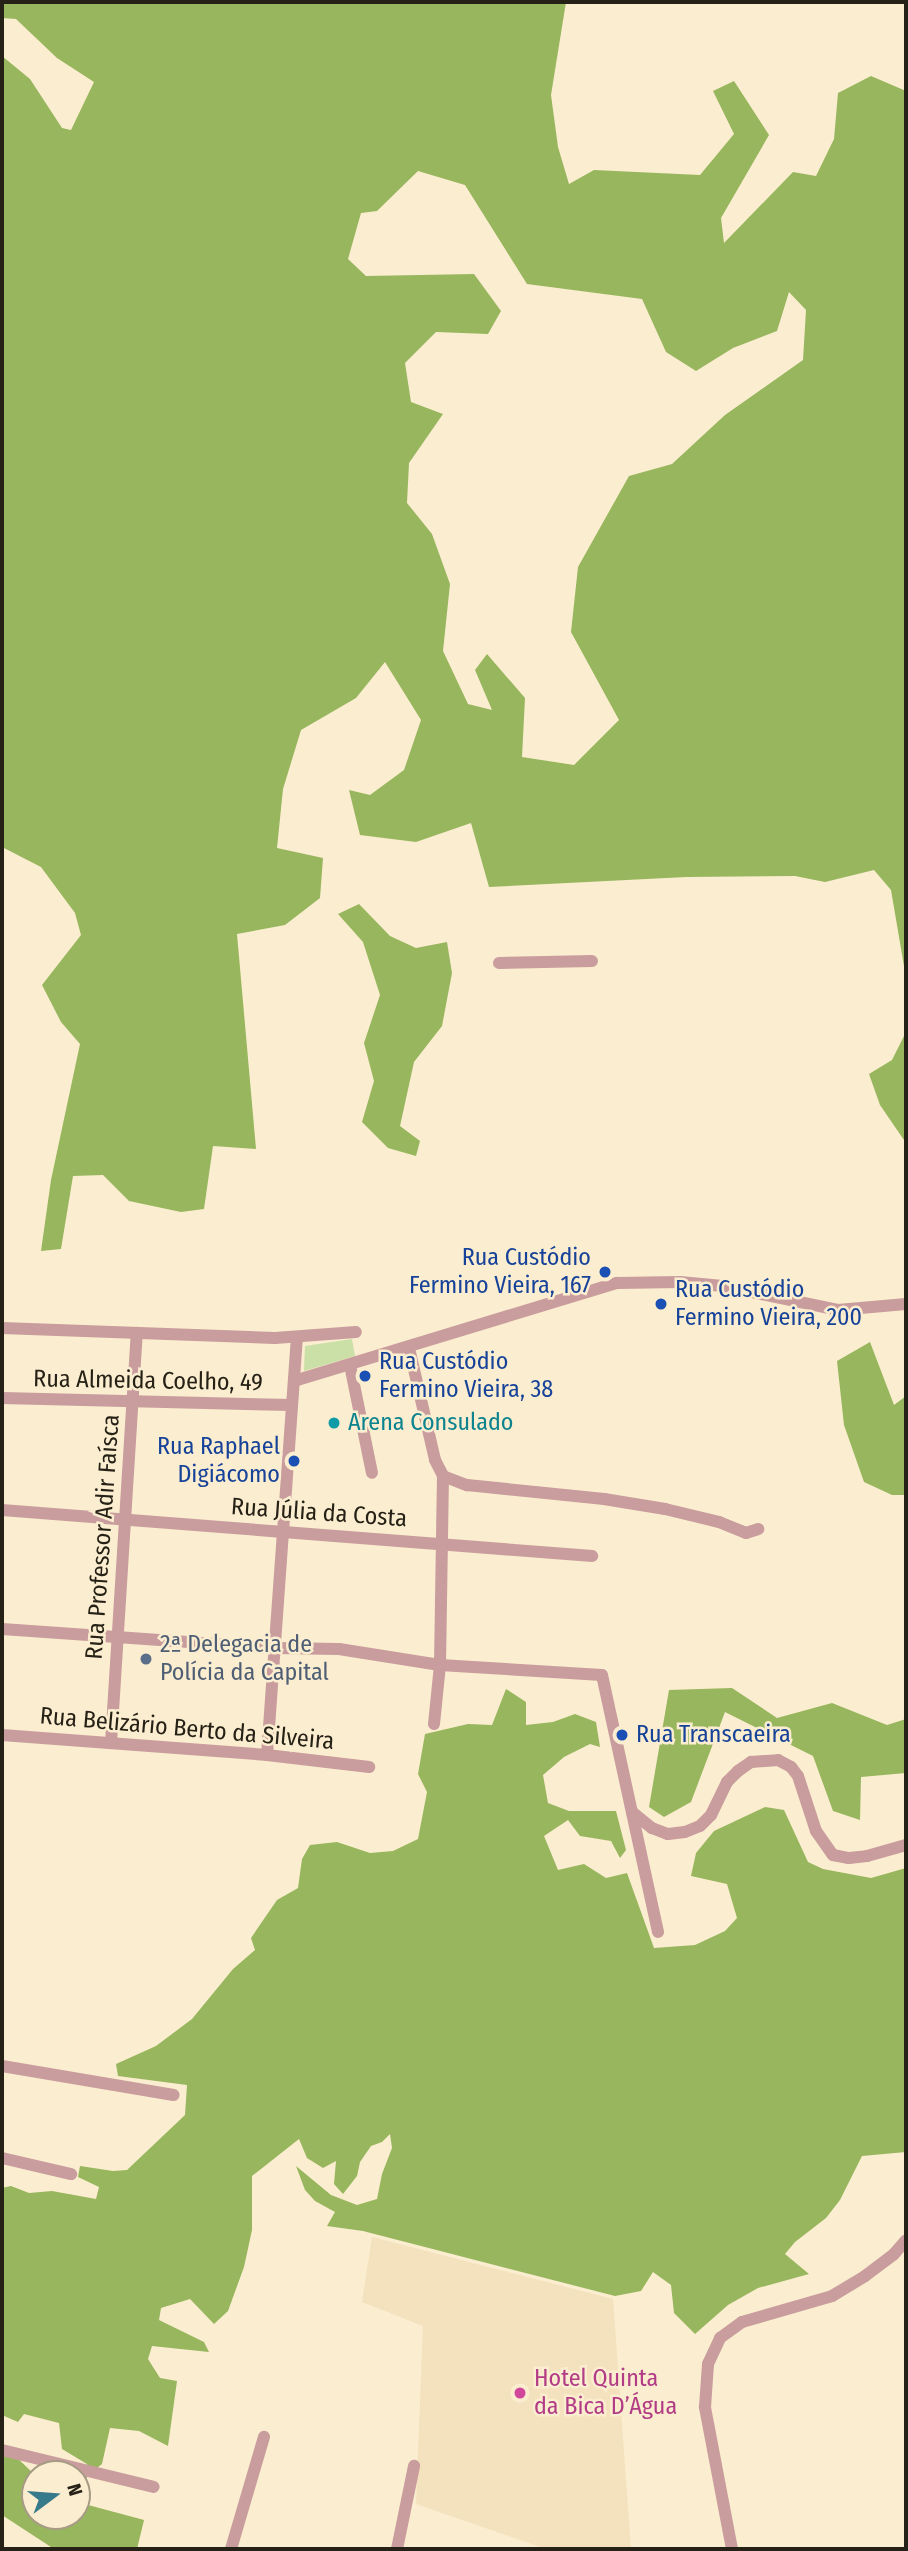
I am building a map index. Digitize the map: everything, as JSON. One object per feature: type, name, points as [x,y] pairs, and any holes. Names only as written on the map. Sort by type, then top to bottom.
[{"type":"street","points":[[499,963],[592,961]]},
{"type":"street","points":[[294,1381],[617,1283],[694,1283],[838,1310],[906,1304]]},
{"type":"street","points":[[2,1328],[297,1337],[356,1332]]},
{"type":"street","name":"Rua Professor Adir Faísca","points":[[111,1743],[137,1333]]},
{"type":"street","points":[[267,1755],[297,1337]]},
{"type":"street","points":[[409,1348],[435,1460],[443,1476],[440,1665],[434,1724]]},
{"type":"street","points":[[356,1364],[372,1472]]},
{"type":"street","name":"Rua Almeida Coelho, 49","points":[[2,1398],[292,1405]]},
{"type":"street","points":[[443,1476],[477,1486],[655,1507],[701,1516],[746,1533],[758,1529]]},
{"type":"street","name":"Rua Júlia da Costa","points":[[2,1510],[592,1556]]},
{"type":"street","points":[[2,1629],[275,1648],[339,1649],[440,1665],[602,1675],[659,1932]]},
{"type":"street","name":"Rua Belizário Berto da Silveira","points":[[2,1735],[267,1755],[369,1767]]},
{"type":"street","points":[[632,1812],[652,1828],[668,1834],[692,1829],[710,1815],[727,1782],[738,1771],[751,1762],[778,1760],[790,1766],[797,1776],[816,1831],[833,1855],[849,1858],[867,1856],[906,1845]]},
{"type":"street","points":[[2,2066],[174,2095]]},
{"type":"street","points":[[2,2158],[71,2174]]},
{"type":"street","points":[[733,2549],[705,2407],[708,2364],[720,2338],[742,2322],[832,2296],[865,2276],[906,2240]]},
{"type":"street","points":[[231,2549],[264,2437]]},
{"type":"street","points":[[2,2450],[154,2487]]},
{"type":"street","points":[[397,2549],[405,2484],[414,2466]]},
{"type":"shaded area","name":"Hotel Quinta da Bica D’Água","points":[[372,2237],[613,2299],[631,2549],[546,2549],[416,2504],[423,2326],[362,2302]]},
{"type":"green space","points":[[2,2],[566,2],[551,95],[558,147],[569,184],[594,170],[700,175],[734,134],[713,91],[734,81],[769,135],[721,218],[724,243],[793,172],[816,176],[834,139],[838,93],[871,76],[906,91],[906,978],[891,890],[874,870],[825,882],[795,876],[686,877],[489,887],[471,823],[416,842],[360,835],[349,790],[370,795],[404,770],[421,720],[385,662],[356,698],[301,730],[283,789],[277,848],[323,858],[320,898],[285,925],[237,934],[256,1149],[213,1146],[204,1209],[181,1212],[129,1201],[103,1175],[73,1176],[61,1249],[41,1251],[51,1180],[80,1044],[61,1022],[42,985],[81,935],[75,913],[41,867],[2,847],[2,56],[30,79],[62,128],[71,130],[94,82],[57,58],[16,19],[2,18]],"holes":[[[418,171],[465,185],[527,284],[642,299],[666,352],[696,371],[733,348],[777,331],[789,292],[806,310],[803,360],[725,415],[672,464],[629,476],[578,567],[571,632],[619,720],[574,765],[522,757],[525,698],[487,654],[475,670],[492,710],[468,704],[443,651],[450,584],[432,534],[407,503],[409,463],[443,414],[411,402],[405,363],[436,332],[488,334],[501,311],[474,274],[366,276],[348,259],[361,213],[377,211]]]},
{"type":"green space","points":[[359,904],[390,936],[416,948],[447,942],[452,973],[442,1026],[414,1062],[400,1126],[420,1141],[416,1156],[388,1148],[362,1122],[374,1081],[364,1043],[380,995],[363,942],[338,914]]},
{"type":"green space","points":[[906,1032],[906,1143],[880,1105],[869,1074],[892,1060]]},
{"type":"green space","points":[[352,1339],[355,1356],[304,1371],[305,1346]]},
{"type":"green space","points":[[870,1342],[894,1405],[906,1396],[906,1495],[892,1495],[864,1482],[844,1425],[837,1361]]},
{"type":"green space","points":[[732,1688],[777,1718],[832,1703],[887,1725],[906,1719],[906,1773],[861,1777],[860,1820],[833,1811],[813,1756],[725,1712],[691,1802],[664,1817],[649,1807],[669,1690]]},
{"type":"green space","points":[[506,1689],[526,1702],[526,1725],[553,1722],[575,1714],[596,1722],[600,1747],[590,1744],[564,1757],[543,1775],[548,1803],[569,1811],[616,1811],[626,1850],[620,1858],[611,1841],[580,1836],[568,1820],[544,1836],[558,1870],[584,1864],[606,1878],[627,1873],[654,1948],[695,1945],[725,1931],[737,1918],[727,1884],[691,1876],[696,1853],[714,1831],[765,1807],[784,1810],[808,1862],[823,1869],[871,1878],[906,1868],[906,2152],[862,2156],[840,2200],[826,2218],[795,2242],[785,2254],[809,2274],[758,2288],[728,2305],[695,2334],[674,2313],[671,2285],[653,2272],[641,2291],[615,2296],[363,2231],[327,2226],[335,2212],[315,2201],[305,2190],[296,2166],[331,2195],[357,2205],[377,2199],[382,2174],[392,2148],[390,2134],[382,2142],[371,2146],[360,2162],[357,2176],[343,2194],[334,2184],[336,2161],[323,2168],[307,2158],[299,2139],[252,2176],[252,2230],[244,2267],[228,2311],[214,2324],[190,2299],[161,2308],[159,2320],[204,2342],[209,2352],[152,2346],[148,2359],[160,2378],[177,2381],[168,2446],[139,2431],[110,2428],[102,2464],[91,2473],[91,2460],[80,2460],[62,2449],[59,2423],[24,2414],[18,2422],[2,2415],[2,2188],[11,2186],[29,2193],[52,2191],[96,2199],[99,2187],[78,2177],[80,2166],[113,2171],[127,2170],[185,2115],[187,2085],[118,2076],[116,2064],[156,2046],[192,2019],[233,1969],[255,1950],[251,1938],[277,1900],[298,1888],[302,1859],[310,1845],[337,1842],[370,1853],[393,1851],[418,1839],[427,1792],[418,1774],[425,1734],[468,1724],[492,1725]]},
{"type":"green space","points":[[12,2453],[21,2462],[21,2527],[2,2515],[2,2454]]},
{"type":"green space","points":[[91,2506],[144,2520],[137,2549],[54,2549],[25,2530],[91,2530]]},
{"type":"place","name":"Rua Custódio Fermino Vieira, 167","points":[[605,1272]]},
{"type":"place","name":"Rua Custódio Fermino Vieira, 200","points":[[661,1304]]},
{"type":"place","name":"Rua Custódio Fermino Vieira, 38","points":[[365,1376]]},
{"type":"place","name":"Arena Consulado","points":[[334,1423]]},
{"type":"place","name":"Rua Raphael Digiácomo","points":[[294,1461]]},
{"type":"place","name":"2ª Delegacia de Polícia da Capital","points":[[146,1659]]},
{"type":"place","name":"Rua Transcaeira","points":[[622,1735]]},
{"type":"place","name":"Hotel Quinta da Bica D’Água","points":[[520,2393]]}]
